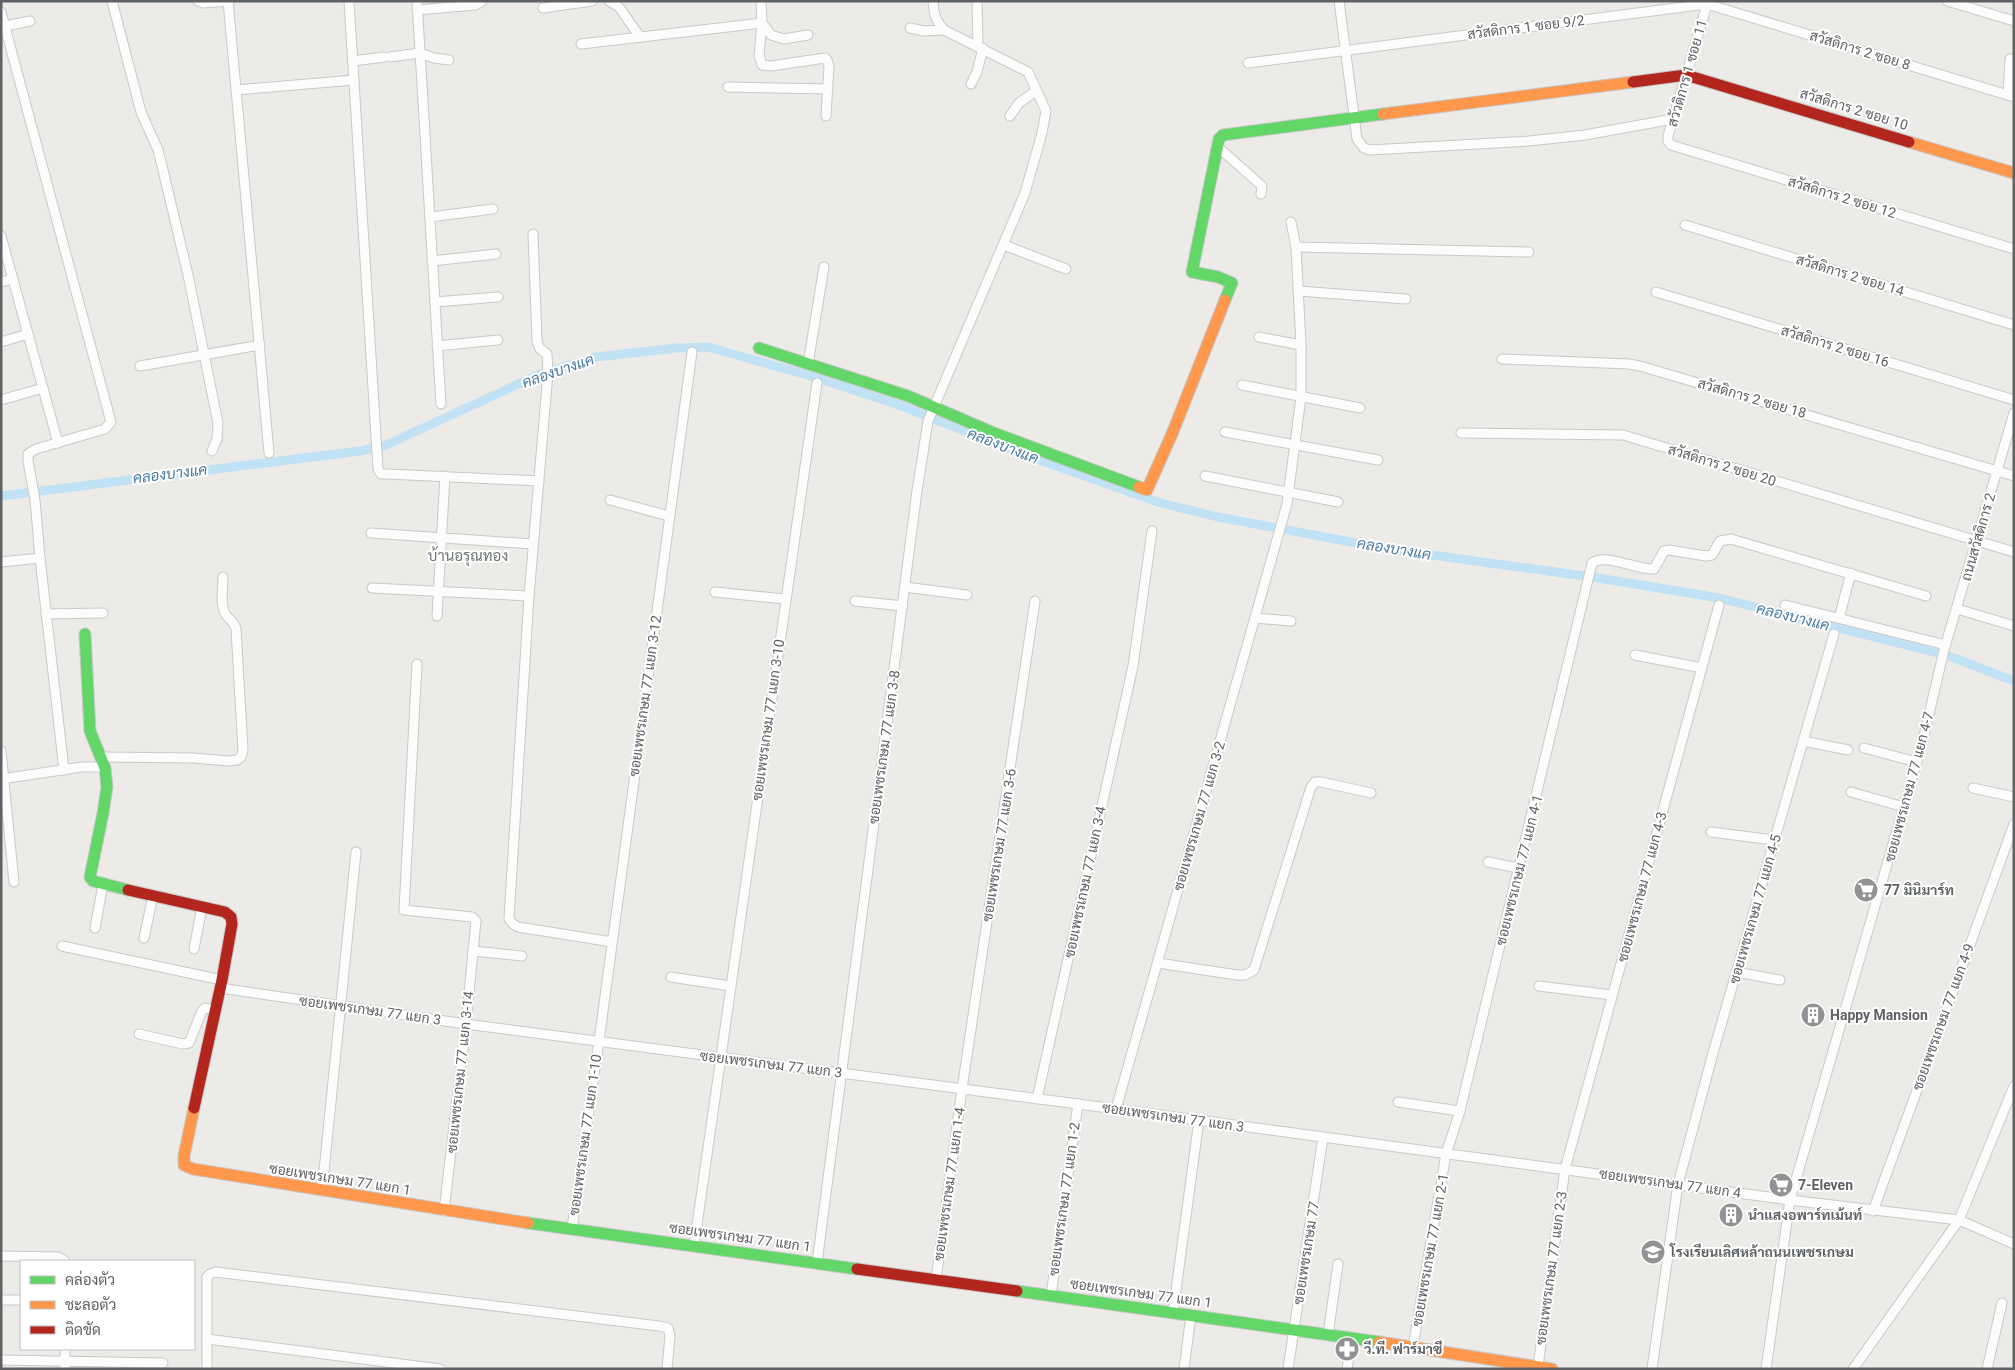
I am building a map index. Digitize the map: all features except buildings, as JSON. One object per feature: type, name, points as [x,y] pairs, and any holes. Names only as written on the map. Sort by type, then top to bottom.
[{"type":"street","points":[[112,1],[141,112],[158,150],[188,274],[218,423],[217,439],[212,451]]},
{"type":"street","points":[[198,1],[203,3],[229,1],[270,453]]},
{"type":"street","points":[[349,1],[378,469],[381,474],[539,481]]},
{"type":"street","points":[[441,404],[417,6],[476,5],[482,1]]},
{"type":"street","points":[[543,8],[592,1]]},
{"type":"street","points":[[609,1],[619,7],[640,37]]},
{"type":"street","points":[[761,1],[762,23],[759,55],[762,65],[771,66],[825,58],[829,66],[826,116]]},
{"type":"street","points":[[933,1],[936,21],[944,30]]},
{"type":"street","points":[[971,84],[977,72],[981,47],[976,1]]},
{"type":"street","points":[[1339,1],[1357,139],[1360,145],[1370,150],[1529,141],[1585,135],[1673,119]]},
{"type":"street","points":[[1947,1],[2014,22]]},
{"type":"street","name":"สวัสดิการ 1 ซอย 9/2","points":[[1248,63],[1708,2]]},
{"type":"street","name":"สวัวดิการ 1 ซอย 11","points":[[1671,145],[1668,141],[1668,136],[1708,2]]},
{"type":"street","name":"สวัสดิการ 2 ซอย 8","points":[[1708,2],[2011,96]]},
{"type":"street","points":[[1,12],[3,26],[111,417],[110,425],[105,429],[36,449],[28,454],[35,500],[64,770]]},
{"type":"street","points":[[3,26],[30,21]]},
{"type":"street","points":[[581,44],[762,23]]},
{"type":"street","points":[[762,23],[771,35],[777,38],[784,39],[808,35]]},
{"type":"street","points":[[910,28],[924,31],[944,30]]},
{"type":"street","name":"ซอยเพชรเกษม 77 แยก 3-8","points":[[817,1263],[919,472],[928,420],[1025,193],[1045,121],[1046,111],[1028,72],[944,30]]},
{"type":"street","points":[[353,61],[420,53],[434,58],[450,60]]},
{"type":"street","points":[[2010,59],[2011,96]]},
{"type":"street","points":[[759,348],[934,406],[994,434],[1147,490],[1172,434],[1232,283],[1216,275],[1192,272],[1219,139],[1228,134],[1686,75]]},
{"type":"street","name":"สวัสดิการ 2 ซอย 10","points":[[1686,75],[2014,173]]},
{"type":"street","points":[[236,90],[354,80]]},
{"type":"street","points":[[728,88],[828,89]]},
{"type":"street","points":[[1010,116],[1019,103],[1036,91]]},
{"type":"street","name":"สวัสดิการ 2 ซอย 12","points":[[1671,145],[2014,249]]},
{"type":"street","points":[[1218,147],[1262,186],[1261,194]]},
{"type":"street","points":[[430,217],[493,209]]},
{"type":"street","name":"ซอยเพชรเกษม 77 แยก 3-2","points":[[1116,1109],[1289,492],[1301,397],[1301,345],[1296,247],[1291,222]]},
{"type":"street","name":"สวัสดิการ 2 ซอย 14","points":[[1686,225],[2014,325]]},
{"type":"street","points":[[532,234],[537,341],[540,349],[547,355],[548,365],[529,596],[509,919],[512,924],[518,927],[612,942]]},
{"type":"street","points":[[1,236],[58,443]]},
{"type":"street","points":[[1004,245],[1066,269]]},
{"type":"street","points":[[1296,247],[1529,252]]},
{"type":"street","points":[[432,261],[496,254]]},
{"type":"street","points":[[808,364],[824,267]]},
{"type":"street","points":[[1,282],[13,279]]},
{"type":"street","points":[[1298,291],[1406,298]]},
{"type":"street","name":"สวัสดิการ 2 ซอย 16","points":[[1656,292],[2014,400]]},
{"type":"street","points":[[435,302],[498,297]]},
{"type":"street","points":[[1,342],[28,334]]},
{"type":"street","points":[[1259,338],[1301,345]]},
{"type":"street","points":[[437,346],[498,340]]},
{"type":"street","points":[[140,366],[260,345]]},
{"type":"street","name":"ซอยเพชรเกษม 77 แยก 3-12","points":[[599,1041],[692,352]]},
{"type":"street","name":"สวัสดิการ 2 ซอย 18","points":[[1502,359],[1640,366],[2014,476]]},
{"type":"street","name":"ซอยเพชรเกษม 77 แยก 3-10","points":[[694,1246],[817,384]]},
{"type":"street","points":[[1242,385],[1360,408]]},
{"type":"street","points":[[1,400],[43,388]]},
{"type":"street","name":"ถนนสวัสดิการ 2","points":[[1941,661],[2014,413]]},
{"type":"street","points":[[1225,432],[1378,460]]},
{"type":"street","name":"สวัสดิการ 2 ซอย 20","points":[[1461,433],[1623,435],[2014,552]]},
{"type":"street","points":[[437,616],[445,476]]},
{"type":"street","points":[[1205,476],[1338,502]]},
{"type":"street","points":[[610,500],[669,516]]},
{"type":"street","name":"ซอยเพชรเกษม 77 แยก 3-4","points":[[1037,1099],[1133,666],[1152,531]]},
{"type":"street","points":[[371,533],[533,544]]},
{"type":"street","name":"ซอยเพชรเกษม 77 แยก 4-1","points":[[1446,1154],[1460,1111],[1592,563],[1602,560],[1654,569],[1664,551],[1712,555],[1720,541],[1731,538],[1851,573]]},
{"type":"street","points":[[1,562],[40,558]]},
{"type":"street","points":[[1839,618],[1851,573],[1926,596]]},
{"type":"street","points":[[3,778],[64,770],[104,762],[193,758],[229,761],[241,756],[243,750],[236,629],[232,620],[226,616],[223,610],[223,577]]},
{"type":"street","points":[[905,587],[967,595]]},
{"type":"street","points":[[372,588],[529,596]]},
{"type":"street","points":[[715,592],[785,599]]},
{"type":"street","points":[[856,601],[903,606]]},
{"type":"street","name":"ซอยเพชรเกษม 77 แยก 3-6","points":[[962,1089],[1036,601]]},
{"type":"street","name":"ซอยเพชรเกษม 77 แยก 4-3","points":[[1564,1169],[1719,605]]},
{"type":"street","points":[[1785,605],[1946,645]]},
{"type":"street","points":[[1957,609],[2014,626]]},
{"type":"street","points":[[46,614],[103,613]]},
{"type":"street","points":[[1255,618],[1291,621]]},
{"type":"street","points":[[85,634],[90,731],[92,741],[104,762],[106,793],[90,877],[93,881],[104,884],[225,912],[231,917],[232,924],[215,1010],[205,1008],[202,1011],[189,1043],[182,1044],[140,1034]]},
{"type":"street","name":"ซอยเพชรเกษม 77 แยก 4-5","points":[[1652,1369],[1678,1184],[1736,972],[1834,634]]},
{"type":"street","points":[[1635,655],[1702,668]]},
{"type":"street","name":"ซอยเพชรเกษม 77 แยก 4-7","points":[[1766,1369],[1790,1200],[1917,762],[1941,661]]},
{"type":"street","name":"ซอยเพชรเกษม 77 แยก 3-14","points":[[417,664],[404,910],[472,917],[476,921],[444,1211]]},
{"type":"street","points":[[1803,741],[1848,750]]},
{"type":"street","points":[[1864,748],[1917,762]]},
{"type":"street","points":[[1,750],[14,882]]},
{"type":"street","points":[[1158,963],[1237,975],[1246,975],[1254,970],[1315,782],[1371,793]]},
{"type":"street","points":[[1973,788],[2014,797]]},
{"type":"street","points":[[1851,792],[1904,806]]},
{"type":"street","name":"ซอยเพชรเกษม 77 แยก 4-9","points":[[1873,1211],[2014,824]]},
{"type":"street","points":[[1711,832],[1774,840]]},
{"type":"street","points":[[322,1191],[356,852]]},
{"type":"street","points":[[1488,862],[1519,868]]},
{"type":"street","points":[[95,928],[104,884]]},
{"type":"street","points":[[144,938],[153,896]]},
{"type":"street","points":[[194,950],[202,907]]},
{"type":"street","name":"ซอยเพชรเกษม 77 แยก 3","points":[[62,946],[221,984],[341,1006],[1323,1137]]},
{"type":"street","points":[[473,951],[522,956]]},
{"type":"street","points":[[1736,972],[1780,980]]},
{"type":"street","points":[[671,976],[730,986]]},
{"type":"street","points":[[1539,986],[1612,995]]},
{"type":"street","name":"ซอยเพชรเกษม 77 แยก 1","points":[[215,1010],[184,1156],[184,1165],[193,1169],[444,1211],[1294,1329],[1552,1369]]},
{"type":"street","name":"ซอยเพชรเกษม 77 แยก 1-10","points":[[572,1228],[599,1041]]},
{"type":"street","points":[[1853,1369],[1959,1220],[2014,1086]]},
{"type":"street","name":"ซอยเพชรเกษม 77 แยก 1-4","points":[[936,1279],[962,1089]]},
{"type":"street","points":[[1398,1102],[1460,1111]]},
{"type":"street","name":"ซอยเพชรเกษม 77 แยก 1-2","points":[[1051,1295],[1078,1104]]},
{"type":"street","points":[[1174,1312],[1199,1120]]},
{"type":"street","name":"ซอยเพชรเกษม 77 แยก 4","points":[[1323,1137],[1873,1211],[1959,1220],[2014,1244]]},
{"type":"street","name":"ซอยเพชรเกษม 77","points":[[1288,1369],[1323,1137]]},
{"type":"street","name":"ซอยเพชรเกษม 77 แยก 2-1","points":[[1413,1347],[1446,1154]]},
{"type":"street","name":"ซอยเพชรเกษม 77 แยก 2-3","points":[[1538,1366],[1564,1169]]},
{"type":"street","points":[[1,1256],[58,1257],[63,1260]]},
{"type":"street","points":[[1328,1335],[1338,1264]]},
{"type":"street","points":[[207,1369],[208,1278],[210,1274],[216,1272],[659,1326],[668,1328],[670,1336],[666,1369]]},
{"type":"street","points":[[1,1300],[20,1300]]},
{"type":"street","points":[[1987,1369],[2002,1303]]},
{"type":"street","points":[[1184,1369],[1191,1315]]},
{"type":"street","points":[[1347,1369],[1352,1338]]},
{"type":"street","points":[[207,1339],[440,1369]]},
{"type":"street","points":[[65,1350],[65,1365]]},
{"type":"street","points":[[1,1360],[65,1365],[163,1363]]},
{"type":"waterway","name":"คลองบางแค","points":[[1,496],[360,451],[384,446],[540,374],[596,357],[677,348],[708,347],[814,377],[899,405],[1017,452],[1161,503],[1218,517],[1388,549],[1592,577],[1719,598],[1946,655],[2014,681]]},
{"type":"traffic: fast","points":[[1225,300],[1232,283],[1218,277],[1192,272],[1219,139],[1223,135],[1383,114]]},
{"type":"traffic: fast","points":[[759,348],[908,396],[994,433],[1139,487]]},
{"type":"traffic: fast","points":[[85,634],[90,731],[105,768],[107,787],[90,877],[93,881],[128,890]]},
{"type":"traffic: fast","points":[[528,1223],[857,1269]]},
{"type":"traffic: fast","points":[[1017,1291],[1379,1342]]},
{"type":"traffic: slow","points":[[1383,114],[1633,82]]},
{"type":"traffic: slow","points":[[1909,142],[2014,173]]},
{"type":"traffic: slow","points":[[1139,487],[1147,490],[1172,434],[1225,300]]},
{"type":"traffic: slow","points":[[194,1108],[184,1156],[184,1165],[193,1169],[528,1223]]},
{"type":"traffic: slow","points":[[1379,1342],[1552,1369]]},
{"type":"traffic: jam","points":[[1633,82],[1686,75],[1909,142]]},
{"type":"traffic: jam","points":[[128,890],[225,912],[231,917],[232,924],[222,980],[194,1108]]},
{"type":"traffic: jam","points":[[857,1269],[1017,1291]]},
{"type":"place","name":"77 มินิมาร์ท","points":[[1866,890]]},
{"type":"place","name":"Happy Mansion","points":[[1813,1015]]},
{"type":"place","name":"7-Eleven","points":[[1781,1185]]},
{"type":"place","name":"นำแสงอพาร์ทเม้นท์","points":[[1731,1215]]},
{"type":"place","name":"โรงเรียนเลิศหล้าถนนเพชรเกษม","points":[[1653,1252]]},
{"type":"place","name":"วี.ที. ฟาร์มาซี","points":[[1347,1349]]},
{"type":"district","name":"บ้านอรุณทอง","points":[[468,556]]}]
